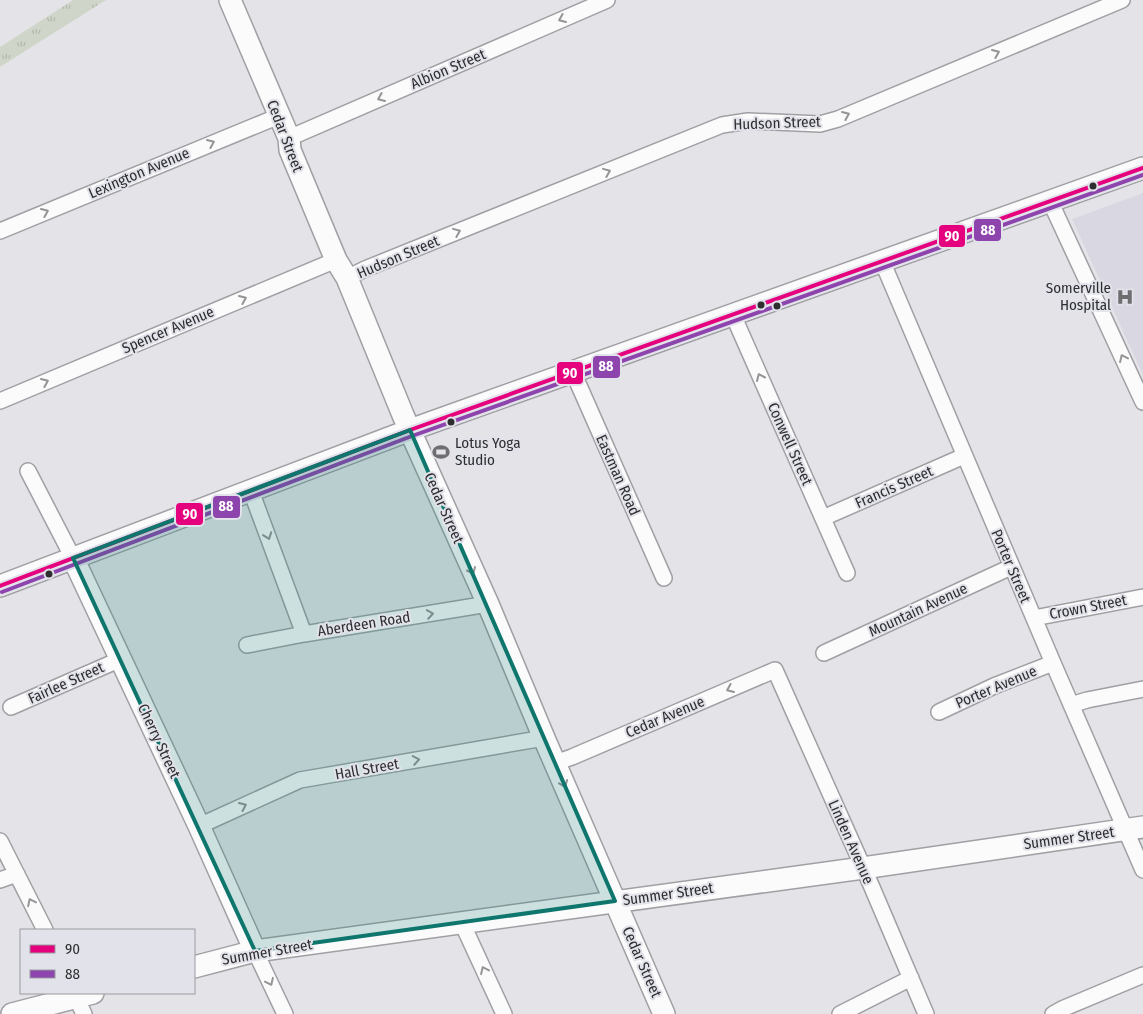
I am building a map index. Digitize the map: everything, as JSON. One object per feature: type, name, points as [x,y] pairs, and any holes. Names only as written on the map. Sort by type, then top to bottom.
[{"type":"main road","name":"Cedar Street","points":[[230,0],[289,138],[290,150],[336,260],[347,278],[410,430],[488,604],[664,1014]]},
{"type":"main road","points":[[0,586],[410,430],[1143,168]]},
{"type":"main road","name":"Cherry Street","points":[[73,558],[199,826],[255,951]]},
{"type":"main road","name":"Summer Street","points":[[195,966],[255,951],[863,868],[1134,828]]},
{"type":"main road","points":[[12,1014],[82,999]]},
{"type":"street","name":"Albion Street","points":[[289,138],[607,0]]},
{"type":"street","name":"Hudson Street","points":[[347,278],[365,269],[722,125],[748,121],[820,124],[838,119],[1122,0]]},
{"type":"street","name":"Lexington Avenue","points":[[0,231],[279,116]]},
{"type":"street","points":[[1050,201],[1143,402]]},
{"type":"street","name":"Spencer Avenue","points":[[0,401],[336,260]]},
{"type":"street","name":"Porter Street","points":[[882,261],[1052,663],[1071,705],[1134,828],[1143,870]]},
{"type":"street","name":"Conwell Street","points":[[732,315],[847,573]]},
{"type":"street","name":"Eastman Road","points":[[573,372],[664,578]]},
{"type":"street","name":"Francis Street","points":[[823,518],[964,456]]},
{"type":"street","name":"Cherry Street","points":[[28,471],[73,558]]},
{"type":"street","name":"Aberdeen Road","points":[[251,491],[304,634],[488,604]]},
{"type":"street","name":"Mountain Avenue","points":[[824,653],[1011,567]]},
{"type":"street","name":"Crown Street","points":[[1034,618],[1143,597]]},
{"type":"street","points":[[247,645],[304,634]]},
{"type":"street","name":"Fairlee Street","points":[[11,707],[121,659]]},
{"type":"street","name":"Porter Avenue","points":[[939,712],[994,686],[1052,663]]},
{"type":"street","name":"Cedar Avenue","points":[[555,763],[775,670]]},
{"type":"street","name":"Linden Avenue","points":[[775,670],[926,1014]]},
{"type":"street","points":[[1071,705],[1143,689]]},
{"type":"street","name":"Hall Street","points":[[199,826],[300,780],[544,738]]},
{"type":"street","points":[[0,841],[44,929]]},
{"type":"street","points":[[0,880],[17,874]]},
{"type":"street","points":[[462,923],[504,1014]]},
{"type":"street","name":"Cherry Street","points":[[255,951],[285,1014]]},
{"type":"street","points":[[1057,1012],[1143,975]]},
{"type":"street","points":[[840,1014],[911,978]]},
{"type":"highlighted area","points":[[410,430],[615,901],[255,951],[73,558]]},
{"type":"shaded area","name":"Somerville Hospital","points":[[1143,193],[1143,375],[1072,219]]},
{"type":"green space","points":[[73,0],[106,0],[0,67],[0,47]]},
{"type":"transit line","name":"90","points":[[0,586],[410,430],[1143,168]]},
{"type":"transit line","name":"88","points":[[2,592],[412,436],[1143,175]]},
{"type":"place","name":"Somerville Hospital","points":[[1125,297]]},
{"type":"place","name":"Lotus Yoga Studio","points":[[441,452]]}]
